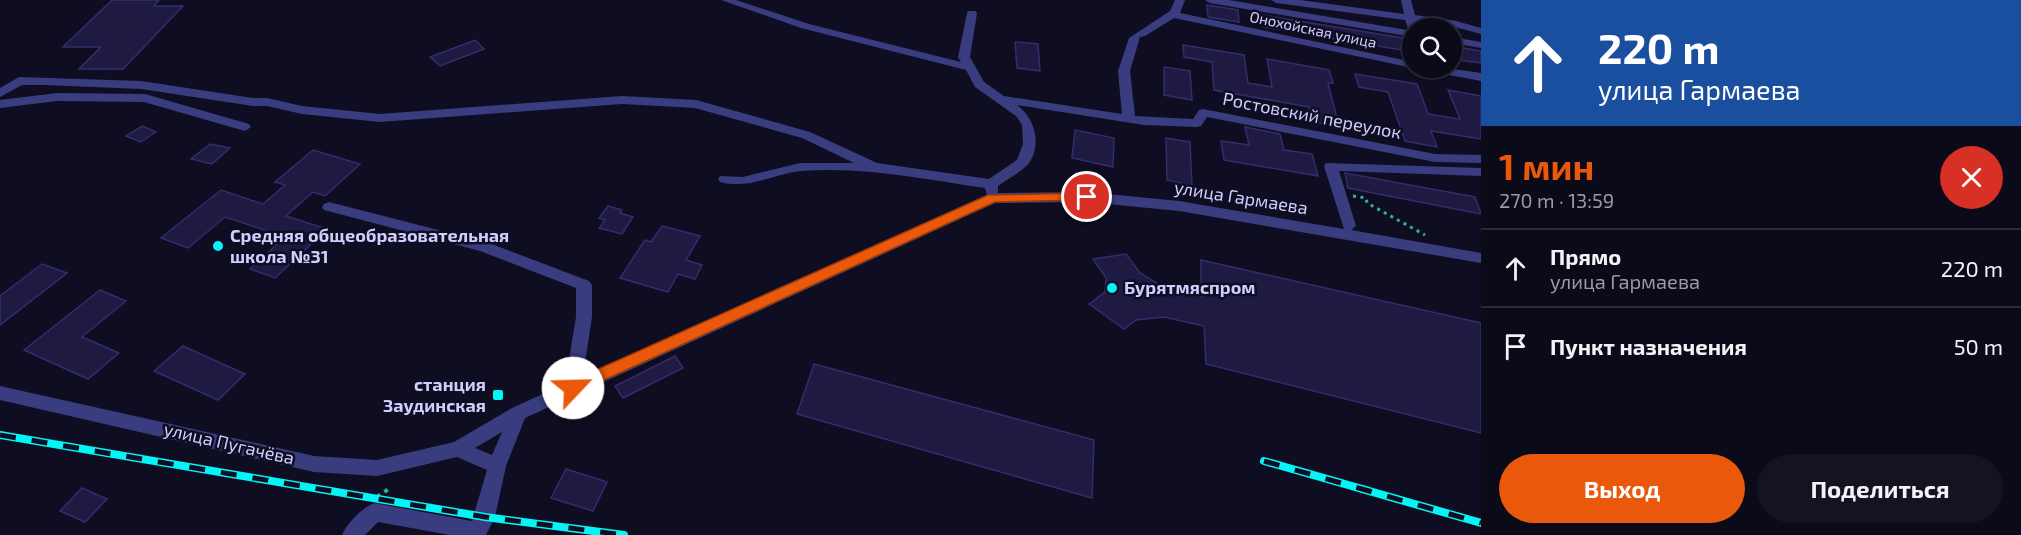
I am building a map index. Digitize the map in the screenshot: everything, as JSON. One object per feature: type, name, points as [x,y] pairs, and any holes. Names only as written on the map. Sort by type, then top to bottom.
[{"type":"street","points":[[726,0],[805,26],[970,68]]},
{"type":"street","points":[[1129,118],[1124,71],[1138,36],[1173,15],[1180,0]]},
{"type":"street","name":"Онохойская улица","points":[[1210,0],[1402,30]]},
{"type":"street","points":[[1276,0],[1403,18]]},
{"type":"street","points":[[1406,0],[1410,18]]},
{"type":"street","points":[[725,179],[743,181],[800,167],[874,167],[992,191],[1023,162],[1029,144],[1028,125],[1021,114],[979,84],[964,57],[972,13]]},
{"type":"street","name":"Онохойская улица","points":[[1173,15],[1402,63]]},
{"type":"street","points":[[1462,26],[1481,31]]},
{"type":"street","points":[[1462,42],[1481,45]]},
{"type":"street","points":[[1462,74],[1481,77]]},
{"type":"street","points":[[0,93],[20,81]]},
{"type":"street","points":[[0,82],[141,85],[253,102],[267,102],[302,110],[380,118],[622,100],[696,104],[806,135],[874,167]]},
{"type":"street","points":[[0,104],[57,97],[146,98],[245,127]]},
{"type":"street","name":"Ростовский переулок","points":[[999,99],[1129,118],[1197,123],[1203,113],[1435,158],[1481,159]]},
{"type":"street","points":[[1349,226],[1331,166],[1481,172]]},
{"type":"street","name":"улица Гармаева","points":[[992,191],[1179,206],[1481,258]]},
{"type":"street","name":"улица Пугачёва","points":[[0,393],[314,464],[377,468],[458,449],[518,413],[992,191]]},
{"type":"street","points":[[329,207],[484,247],[584,285],[584,317],[573,388]]},
{"type":"street","points":[[352,535],[374,512],[477,533],[485,517],[497,465],[518,413]]},
{"type":"street","points":[[458,449],[497,465]]},
{"type":"path","points":[[1340,194],[1366,198],[1367,203],[1427,236]]},
{"type":"building","points":[[112,0],[159,0],[154,6],[183,6],[123,69],[79,69],[101,47],[63,47]]},
{"type":"building","points":[[1207,5],[1238,10],[1239,22],[1208,17]]},
{"type":"building","points":[[1262,15],[1402,38],[1402,50],[1264,27]]},
{"type":"building","points":[[475,40],[484,49],[440,66],[430,57]]},
{"type":"building","points":[[1015,42],[1038,44],[1040,71],[1017,68]]},
{"type":"building","points":[[1183,45],[1244,55],[1248,83],[1272,87],[1267,59],[1329,70],[1333,83],[1328,83],[1339,126],[1312,122],[1309,107],[1214,90],[1212,62],[1184,57]]},
{"type":"building","points":[[1462,48],[1481,51],[1481,63],[1462,60]]},
{"type":"building","points":[[1164,67],[1190,71],[1192,100],[1164,95]]},
{"type":"building","points":[[1355,74],[1417,84],[1428,114],[1460,119],[1448,90],[1481,96],[1481,139],[1431,131],[1437,147],[1405,141],[1388,92],[1359,87]]},
{"type":"building","points":[[142,126],[156,132],[141,142],[126,136]]},
{"type":"building","points":[[1245,127],[1280,134],[1284,150],[1312,154],[1318,176],[1224,160],[1221,141],[1249,145]]},
{"type":"building","points":[[1075,130],[1114,138],[1113,167],[1072,158]]},
{"type":"building","points":[[1166,138],[1190,142],[1192,186],[1167,180]]},
{"type":"building","points":[[210,144],[230,148],[212,164],[191,159]]},
{"type":"building","points":[[313,150],[360,164],[325,196],[313,192],[286,216],[327,229],[275,278],[250,269],[285,237],[225,217],[188,248],[161,238],[221,190],[263,204],[285,185],[275,182]]},
{"type":"building","points":[[1345,173],[1475,197],[1481,214],[1348,188]]},
{"type":"building","points":[[608,206],[622,210],[620,213],[633,217],[622,234],[599,228],[605,220],[599,218]]},
{"type":"building","points":[[662,226],[700,236],[686,260],[702,265],[695,279],[678,274],[668,292],[620,278],[645,240],[651,242]]},
{"type":"building","points":[[1126,254],[1140,273],[1165,288],[1201,296],[1201,260],[1481,323],[1481,433],[1206,364],[1204,326],[1164,317],[1136,320],[1124,329],[1089,304],[1105,292],[1106,278],[1093,259]]},
{"type":"building","points":[[42,264],[67,273],[0,325],[0,296]]},
{"type":"building","points":[[100,290],[126,301],[82,337],[119,353],[88,379],[24,350]]},
{"type":"building","points":[[183,346],[245,374],[218,400],[154,371]]},
{"type":"building","points":[[675,356],[683,368],[623,398],[615,386]]},
{"type":"building","points":[[814,364],[1094,440],[1092,498],[797,414]]},
{"type":"building","points":[[566,469],[607,482],[593,511],[551,498]]},
{"type":"building","points":[[82,488],[107,499],[85,522],[60,511]]},
{"type":"railway","points":[[0,435],[485,517],[624,535]]},
{"type":"railway","points":[[1264,461],[1481,523]]},
{"type":"place","name":"Средняя общеобразовательная школа №31","points":[[218,246]]},
{"type":"place","name":"Бурятмяспром","points":[[1112,288]]},
{"type":"place","name":"станция Заудинская","points":[[498,395]]},
{"type":"route","points":[[573,388],[993,198],[1087,197]]}]
